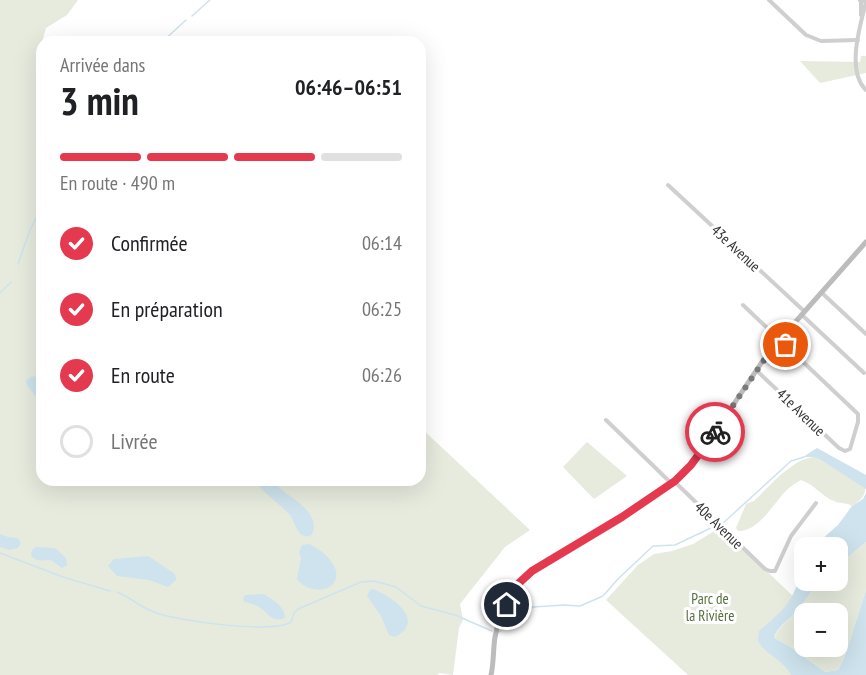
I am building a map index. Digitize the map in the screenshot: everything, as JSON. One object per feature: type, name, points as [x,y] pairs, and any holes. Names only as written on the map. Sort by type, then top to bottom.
[{"type":"main road","points":[[491,675],[496,630],[523,579],[673,483],[695,460],[756,370],[780,340],[866,242]]},
{"type":"street","points":[[769,0],[806,35],[821,41],[858,40]]},
{"type":"street","points":[[861,18],[866,1],[861,0],[855,69],[857,78],[866,90]]},
{"type":"street","name":"43e Avenue","points":[[668,185],[864,373]]},
{"type":"street","points":[[822,292],[866,334]]},
{"type":"street","points":[[743,305],[780,340]]},
{"type":"street","name":"41e Avenue","points":[[756,370],[836,447],[843,451],[851,447],[859,417],[856,412],[780,340]]},
{"type":"street","name":"40e Avenue","points":[[606,420],[770,572],[776,571],[779,567],[791,536],[816,503]]},
{"type":"green space","points":[[0,0],[78,0],[67,15],[46,28],[44,36],[36,36],[36,486],[426,486],[426,433],[530,530],[505,547],[460,604],[463,620],[459,628],[453,675],[439,673],[438,675],[0,675]]},
{"type":"green space","points":[[861,56],[866,56],[866,73],[820,83],[800,61],[860,62]]},
{"type":"green space","points":[[587,442],[627,476],[594,499],[563,467]]},
{"type":"green space","points":[[813,457],[865,487],[861,498],[852,506],[836,502],[801,480],[789,488],[753,527],[738,531],[736,528],[746,504],[754,501],[789,468]]},
{"type":"green space","name":"Parc de la Rivière","points":[[721,527],[797,600],[767,636],[801,675],[688,675],[606,600],[638,565],[654,554],[693,544]]},
{"type":"green space","points":[[866,542],[866,590],[848,647],[848,603],[803,603],[811,591],[848,591],[848,557]]},
{"type":"green space","points":[[794,615],[794,650],[774,638],[779,629]]},
{"type":"green space","points":[[804,657],[844,657],[838,670],[825,672]]},
{"type":"water","points":[[30,377],[36,377],[36,397],[27,385],[26,381]]},
{"type":"water","points":[[817,448],[866,475],[866,489],[821,460],[803,457]]},
{"type":"water","points":[[259,486],[278,486],[303,507],[312,518],[313,532],[309,536],[300,534],[290,515]]},
{"type":"water","points":[[866,493],[866,542],[848,557],[848,537],[824,537],[838,525],[852,506],[863,499]]},
{"type":"water","points":[[0,534],[18,538],[21,543],[18,548],[9,550],[0,547]]},
{"type":"water","points":[[309,544],[325,554],[334,565],[336,577],[334,583],[325,589],[309,588],[297,579],[301,558],[299,552],[302,545]]},
{"type":"water","points":[[36,547],[55,548],[66,558],[67,565],[62,568],[51,560],[35,559],[31,555],[32,550]]},
{"type":"water","points":[[148,556],[175,574],[176,580],[168,587],[149,580],[117,576],[108,566],[114,559]]},
{"type":"water","points":[[373,589],[397,603],[407,617],[408,624],[404,631],[395,637],[389,635],[381,616],[367,596]]},
{"type":"water","points":[[866,590],[866,675],[791,675],[784,665],[761,646],[758,641],[759,631],[784,609],[795,591],[811,591],[803,603],[794,603],[794,615],[782,625],[774,638],[794,650],[794,657],[804,657],[825,672],[838,670],[844,657],[848,657],[848,647]]},
{"type":"water","points":[[263,594],[280,606],[285,618],[273,618],[259,607],[244,602],[245,595]]},
{"type":"waterway","points":[[192,16],[210,0]]},
{"type":"waterway","points":[[169,36],[186,20]]},
{"type":"waterway","points":[[18,264],[36,218]]},
{"type":"waterway","points":[[0,293],[11,282]]},
{"type":"waterway","points":[[722,524],[791,461],[804,457]]},
{"type":"waterway","points":[[520,616],[533,607],[580,606],[603,596],[653,546],[675,545],[715,526]]},
{"type":"waterway","points":[[0,553],[63,577],[110,591]]},
{"type":"waterway","points":[[117,592],[165,616],[224,625],[265,627],[291,622],[298,609],[361,582],[374,581],[396,587],[421,606],[455,615],[492,631]]},
{"type":"waterway","points":[[499,632],[518,618]]},
{"type":"way so far","points":[[715,432],[771,350],[780,340],[786,345]]},
{"type":"route","points":[[507,605],[519,583],[532,571],[622,517],[683,475],[715,432]]}]
